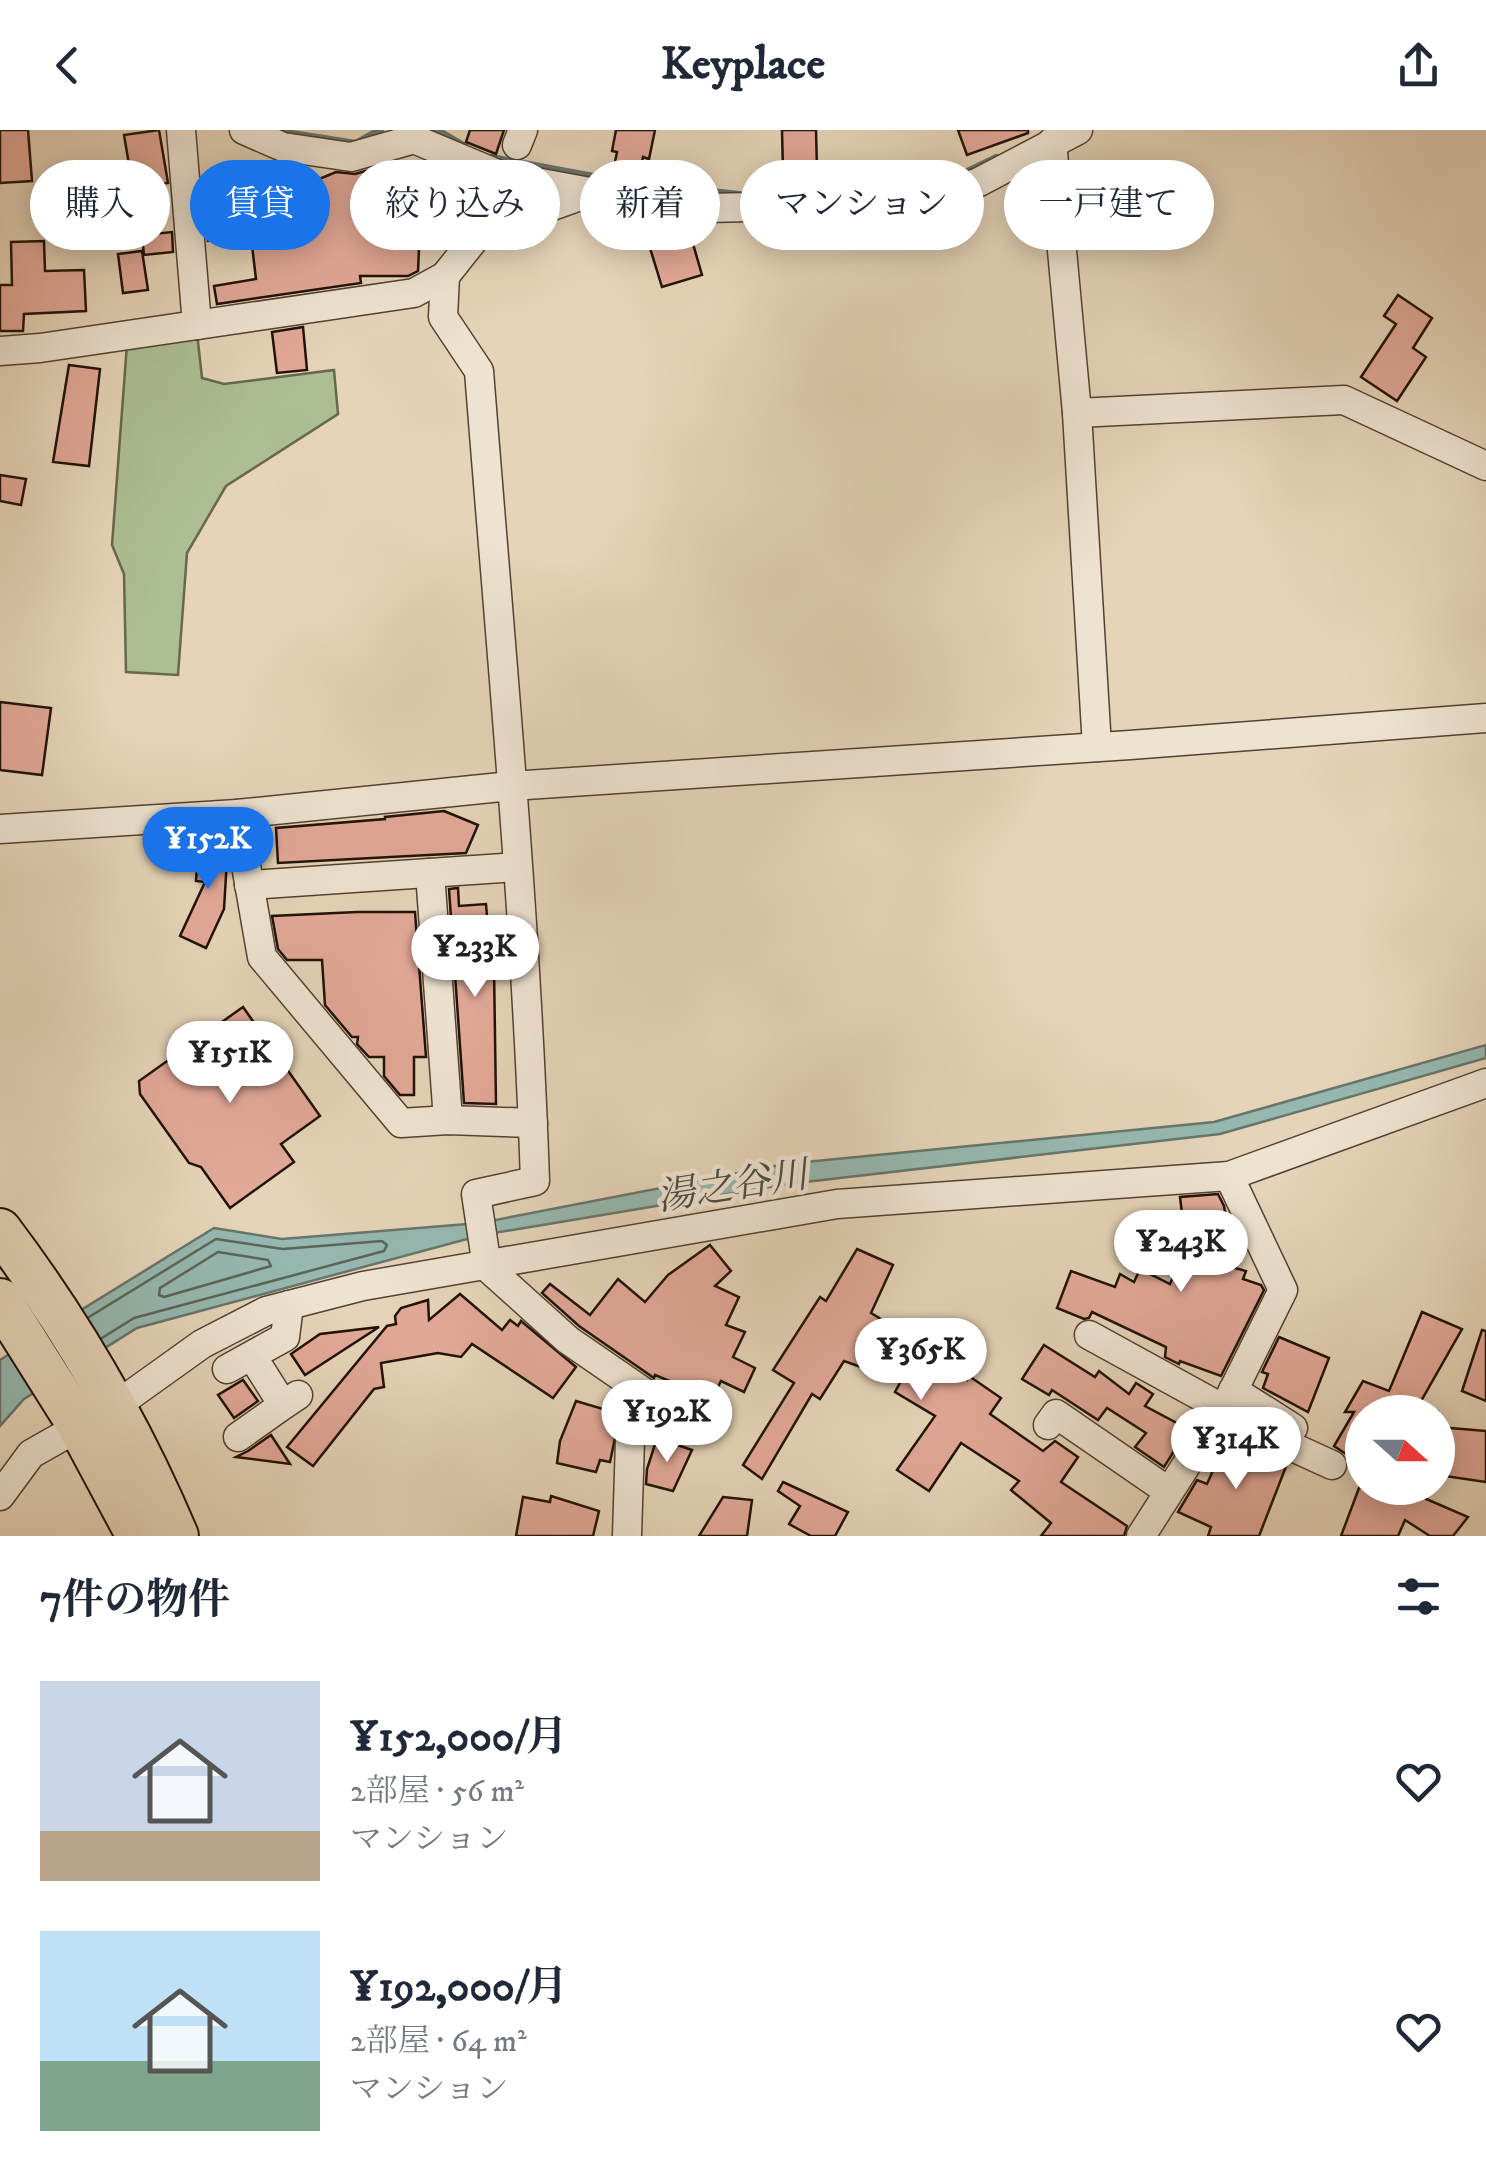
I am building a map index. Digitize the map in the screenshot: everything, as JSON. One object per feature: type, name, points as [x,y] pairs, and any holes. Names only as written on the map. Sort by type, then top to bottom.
[{"type":"highway","points":[[0,1230],[21,1306],[159,1493],[178,1536]]},
{"type":"highway","points":[[89,1403],[138,1536]]},
{"type":"street","points":[[180,130],[197,325]]},
{"type":"street","points":[[244,130],[283,146],[351,157],[414,139],[512,155],[580,187]]},
{"type":"street","points":[[720,208],[918,202],[979,182],[1078,130]]},
{"type":"street","points":[[1052,142],[1077,412],[1097,747]]},
{"type":"street","points":[[0,351],[414,293],[445,276],[480,232],[580,196]]},
{"type":"street","points":[[445,276],[443,317],[479,371],[512,786],[533,1124],[535,1181],[476,1194],[486,1267],[568,1340],[646,1394],[630,1440],[628,1536]]},
{"type":"street","points":[[1077,412],[1344,400],[1486,466]]},
{"type":"street","points":[[0,829],[237,814],[512,786],[1486,718]]},
{"type":"street","points":[[237,814],[262,957],[401,1122],[533,1124]]},
{"type":"street","points":[[249,884],[516,867]]},
{"type":"street","points":[[430,872],[448,1120]]},
{"type":"street","points":[[0,1496],[31,1454],[89,1403],[266,1311],[363,1286],[838,1204],[1229,1176],[1486,1083]]},
{"type":"street","points":[[1141,1536],[1224,1403],[1283,1290],[1229,1176]]},
{"type":"street","points":[[238,1437],[290,1400],[239,1362],[285,1336],[289,1305]]},
{"type":"street","points":[[1090,1335],[1224,1403],[1332,1465]]},
{"type":"street","points":[[1224,1403],[1293,1428]]},
{"type":"street","points":[[1048,1425],[1056,1414],[1168,1491]]},
{"type":"green space","points":[[197,333],[202,378],[224,384],[334,370],[338,414],[226,486],[187,553],[178,675],[126,672],[124,574],[112,545],[127,344]]},
{"type":"water","name":"湯之谷川","points":[[1486,1045],[1486,1058],[1220,1134],[788,1184],[482,1235],[137,1328],[24,1399],[0,1426],[0,1360],[214,1228],[282,1239],[480,1223],[785,1164],[1214,1122]]},
{"type":"building","points":[[0,130],[28,130],[30,181],[0,183]]},
{"type":"building","points":[[159,130],[164,160],[128,160],[124,135]]},
{"type":"building","points":[[470,130],[504,130],[496,154],[466,142]]},
{"type":"building","points":[[616,130],[655,130],[649,159],[615,160],[617,152],[612,151]]},
{"type":"building","points":[[782,130],[816,130],[817,160],[783,160]]},
{"type":"building","points":[[958,130],[1028,130],[1028,133],[967,155]]},
{"type":"building","points":[[350,173],[350,250],[419,250],[418,271],[408,276],[360,276],[361,283],[217,304],[214,286],[256,279],[253,250],[330,250],[330,174]]},
{"type":"building","points":[[170,232],[173,252],[144,255],[144,250],[170,250]]},
{"type":"building","points":[[30,241],[30,250],[44,250],[45,271],[84,270],[86,311],[24,314],[23,331],[0,331],[0,285],[12,285],[11,242]]},
{"type":"building","points":[[651,250],[695,250],[702,275],[662,287]]},
{"type":"building","points":[[142,251],[148,290],[123,293],[118,254]]},
{"type":"building","points":[[1398,295],[1432,318],[1413,348],[1426,357],[1397,401],[1361,377],[1396,324],[1384,316]]},
{"type":"building","points":[[303,327],[307,370],[277,373],[272,332]]},
{"type":"building","points":[[69,365],[100,369],[89,466],[53,462]]},
{"type":"building","points":[[0,475],[26,479],[21,505],[0,501]]},
{"type":"building","points":[[0,702],[51,708],[42,775],[0,770]]},
{"type":"building","points":[[444,811],[478,825],[466,853],[278,863],[276,828]]},
{"type":"building","points":[[199,838],[224,840],[227,859],[224,909],[206,948],[180,936],[205,882],[196,881]]},
{"type":"building","points":[[458,888],[459,906],[486,904],[494,967],[496,1104],[464,1103],[449,889]]},
{"type":"building","points":[[415,912],[426,1057],[414,1057],[414,1095],[400,1095],[384,1076],[384,1057],[369,1057],[357,1044],[358,1037],[352,1037],[325,1005],[322,960],[287,960],[278,949],[272,916]]},
{"type":"building","points":[[243,1007],[320,1116],[281,1144],[294,1162],[230,1208],[201,1167],[189,1163],[140,1094],[139,1081]]},
{"type":"building","points":[[1218,1194],[1224,1206],[1235,1268],[1246,1271],[1243,1279],[1261,1285],[1264,1290],[1221,1376],[1180,1361],[1179,1364],[1165,1357],[1166,1347],[1092,1312],[1084,1319],[1057,1308],[1071,1271],[1115,1287],[1120,1274],[1134,1282],[1140,1269],[1170,1284],[1176,1270],[1189,1273],[1180,1197]]},
{"type":"building","points":[[710,1245],[731,1271],[715,1286],[739,1297],[726,1325],[745,1332],[733,1357],[755,1368],[744,1392],[721,1381],[712,1399],[655,1375],[654,1378],[579,1326],[542,1293],[550,1284],[590,1315],[618,1279],[645,1302],[668,1275]]},
{"type":"building","points":[[857,1249],[893,1265],[871,1313],[914,1339],[912,1343],[967,1380],[969,1376],[1001,1398],[990,1414],[1043,1451],[1055,1441],[1078,1457],[1061,1482],[1127,1526],[1124,1536],[1041,1536],[1051,1523],[1011,1490],[1019,1481],[961,1443],[929,1491],[897,1470],[935,1416],[895,1392],[901,1381],[844,1361],[820,1399],[812,1394],[762,1479],[743,1465],[794,1383],[773,1370],[820,1297],[826,1301]]},
{"type":"building","points":[[460,1294],[502,1330],[510,1320],[518,1326],[521,1321],[576,1367],[553,1398],[472,1344],[461,1357],[438,1353],[381,1363],[384,1387],[374,1389],[313,1466],[287,1447],[387,1326],[396,1324],[395,1316],[401,1308],[428,1300],[429,1320]]},
{"type":"building","points":[[1422,1312],[1462,1329],[1425,1395],[1355,1395],[1363,1381],[1389,1391]]},
{"type":"building","points":[[379,1327],[305,1375],[291,1354],[320,1334]]},
{"type":"building","points":[[1482,1330],[1486,1331],[1486,1401],[1462,1391]]},
{"type":"building","points":[[1279,1337],[1329,1358],[1308,1412],[1263,1388],[1268,1374],[1262,1372]]},
{"type":"building","points":[[1044,1345],[1095,1377],[1099,1371],[1129,1394],[1136,1383],[1153,1394],[1145,1406],[1188,1429],[1164,1467],[1135,1447],[1146,1433],[1107,1408],[1098,1420],[1052,1390],[1049,1395],[1022,1379]]},
{"type":"building","points":[[243,1380],[258,1401],[234,1418],[218,1395]]},
{"type":"building","points":[[576,1401],[620,1414],[610,1462],[600,1460],[596,1472],[557,1463],[560,1441]]},
{"type":"building","points":[[1345,1427],[1345,1453],[1334,1446]]},
{"type":"building","points":[[1455,1428],[1486,1431],[1486,1482],[1455,1477]]},
{"type":"building","points":[[271,1435],[290,1464],[236,1457],[248,1451]]},
{"type":"building","points":[[1228,1437],[1287,1464],[1259,1536],[1208,1536],[1211,1527],[1178,1512],[1197,1480],[1207,1484]]},
{"type":"building","points":[[657,1438],[692,1450],[673,1491],[646,1484]]},
{"type":"building","points":[[783,1482],[848,1512],[835,1536],[811,1536],[789,1524],[800,1506],[778,1491]]},
{"type":"building","points":[[551,1496],[599,1511],[593,1536],[516,1536],[523,1497],[550,1502]]},
{"type":"building","points":[[723,1497],[752,1500],[747,1536],[699,1536]]},
{"type":"building","points":[[1353,1505],[1440,1505],[1468,1517],[1453,1536],[1430,1536],[1405,1520],[1398,1536],[1341,1536]]},
{"type":"waterway","points":[[274,131],[356,144],[380,130]]},
{"type":"waterway","points":[[436,130],[465,147]]},
{"type":"waterway","points":[[491,158],[621,182],[739,195]]},
{"type":"waterway","points":[[984,164],[996,158]]}]
